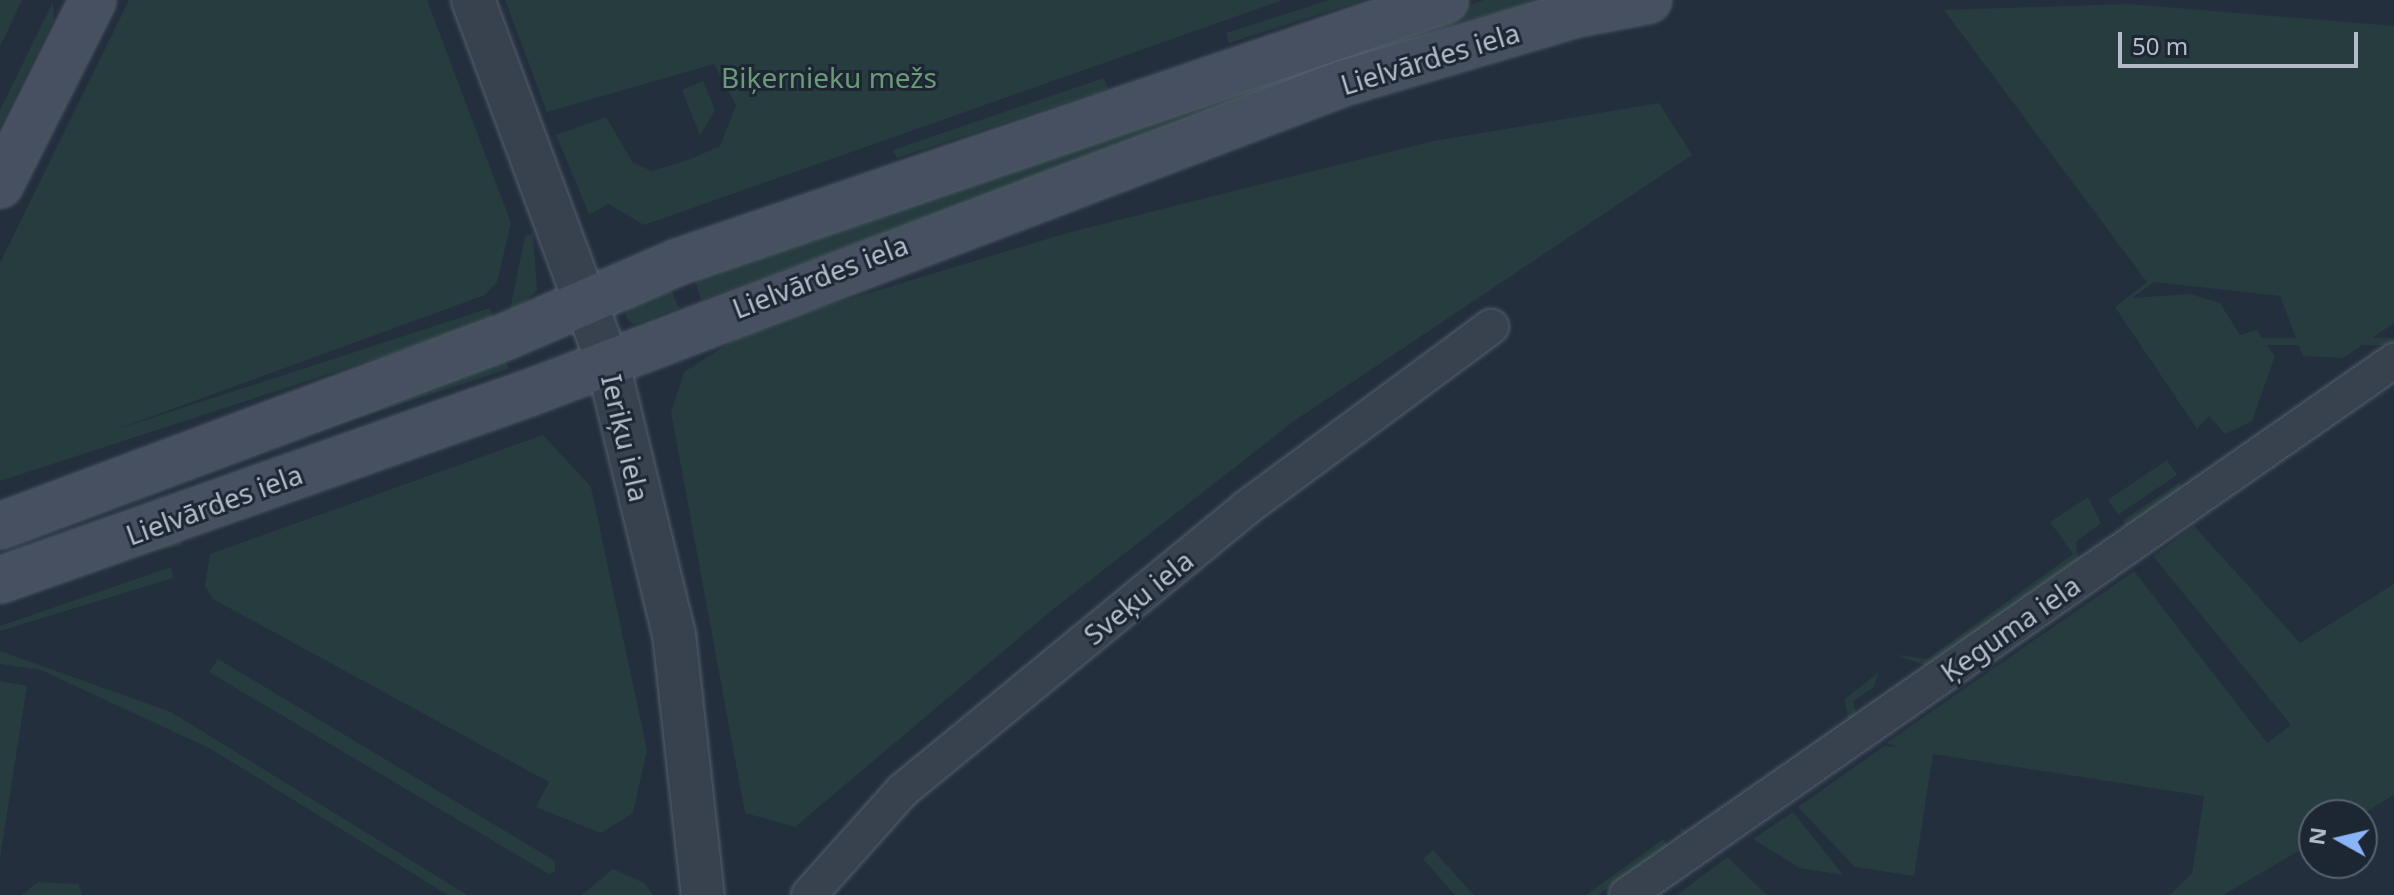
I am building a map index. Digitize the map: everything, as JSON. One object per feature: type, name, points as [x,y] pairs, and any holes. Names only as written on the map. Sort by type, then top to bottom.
[{"type":"main road","points":[[0,185],[93,0]]},
{"type":"main road","name":"Lielvārdes iela","points":[[0,526],[588,302],[678,262],[1445,0]]},
{"type":"main road","name":"Lielvārdes iela","points":[[0,580],[607,360],[1343,83],[1572,15],[1649,0]]},
{"type":"street","name":"Ieriķu iela","points":[[473,0],[588,302],[607,360],[674,634],[703,895]]},
{"type":"street","name":"Sveķu iela","points":[[809,895],[903,790],[1246,508],[1491,327]]},
{"type":"street","name":"Ķeguma iela","points":[[1627,895],[2394,361]]},
{"type":"green space","points":[[0,0],[22,0],[0,47]]},
{"type":"green space","points":[[129,0],[427,0],[511,223],[497,282],[485,295],[0,472],[0,263]]},
{"type":"green space","name":"Biķernieku mežs","points":[[505,0],[1283,0],[644,225],[609,204],[589,214],[556,135],[606,117],[633,163],[652,171],[720,146],[736,105],[714,64],[547,112]]},
{"type":"green space","points":[[1329,0],[1364,0],[1229,43],[1226,33]]},
{"type":"green space","points":[[1484,0],[1556,0],[1469,19],[701,300],[695,280]]},
{"type":"green space","points":[[53,2],[54,20],[0,126],[0,110]]},
{"type":"green space","points":[[2128,4],[2394,26],[2394,323],[2343,358],[2303,356],[2280,296],[2154,282],[2132,298],[2190,294],[2220,303],[2240,335],[2256,330],[2275,356],[2252,421],[2225,434],[2209,416],[2197,429],[2115,307],[2147,282],[1944,10]]},
{"type":"green space","points":[[1104,78],[1108,89],[897,158],[893,150]]},
{"type":"green space","points":[[703,81],[715,110],[700,135],[682,90]]},
{"type":"green space","points":[[1659,103],[1692,155],[1294,421],[1051,611],[795,827],[745,813],[671,412],[684,372],[753,328],[1067,233],[1434,141]]},
{"type":"green space","points":[[533,233],[537,291],[509,315],[525,236]]},
{"type":"green space","points":[[671,290],[679,308],[634,325],[626,318],[627,307]]},
{"type":"green space","points":[[490,308],[494,320],[0,481],[0,467]]},
{"type":"green space","points":[[2160,338],[2394,338],[2394,345],[2160,345]]},
{"type":"green space","points":[[503,351],[509,369],[0,534],[0,514]]},
{"type":"green space","points":[[543,435],[591,487],[647,750],[633,813],[601,833],[536,807],[549,782],[213,599],[205,586],[210,554]]},
{"type":"green space","points":[[2167,460],[2177,475],[2118,515],[2108,500]]},
{"type":"green space","points":[[2179,483],[2182,488],[2127,527],[2123,520]]},
{"type":"green space","points":[[2088,497],[2101,523],[2076,542],[2078,559],[1927,666],[1897,655],[1927,659],[2073,554],[2050,522]]},
{"type":"green space","points":[[2194,526],[2300,643],[2394,584],[2394,795],[2378,805],[2378,799],[2298,799],[2298,851],[2223,895],[2169,895],[2192,874],[2204,796],[1933,754],[1914,876],[1855,867],[1798,807],[1884,746],[1897,747],[1886,743],[2134,571],[2267,743],[2291,725],[2153,556]]},
{"type":"green space","points":[[180,535],[182,546],[0,578],[0,567]]},
{"type":"green space","points":[[171,567],[173,578],[0,631],[0,626]]},
{"type":"green space","points":[[0,651],[171,712],[467,895],[448,895],[211,749],[41,670],[0,664]]},
{"type":"green space","points":[[218,659],[555,861],[555,871],[549,874],[209,672]]},
{"type":"green space","points":[[1878,673],[1874,687],[1853,701],[1857,717],[1685,841],[1679,828],[1690,831],[1848,719],[1845,699]]},
{"type":"green space","points":[[0,681],[27,686],[0,858]]},
{"type":"green space","points":[[1793,812],[1843,875],[1800,868],[1753,839]]},
{"type":"green space","points":[[1663,839],[1668,846],[1599,895],[1586,895]]},
{"type":"green space","points":[[1433,850],[1474,895],[1455,895],[1423,859]]},
{"type":"green space","points":[[1727,857],[1767,895],[1677,895]]},
{"type":"green space","points":[[613,869],[644,883],[653,895],[582,895]]},
{"type":"green space","points":[[38,882],[78,884],[82,895],[22,895]]}]
